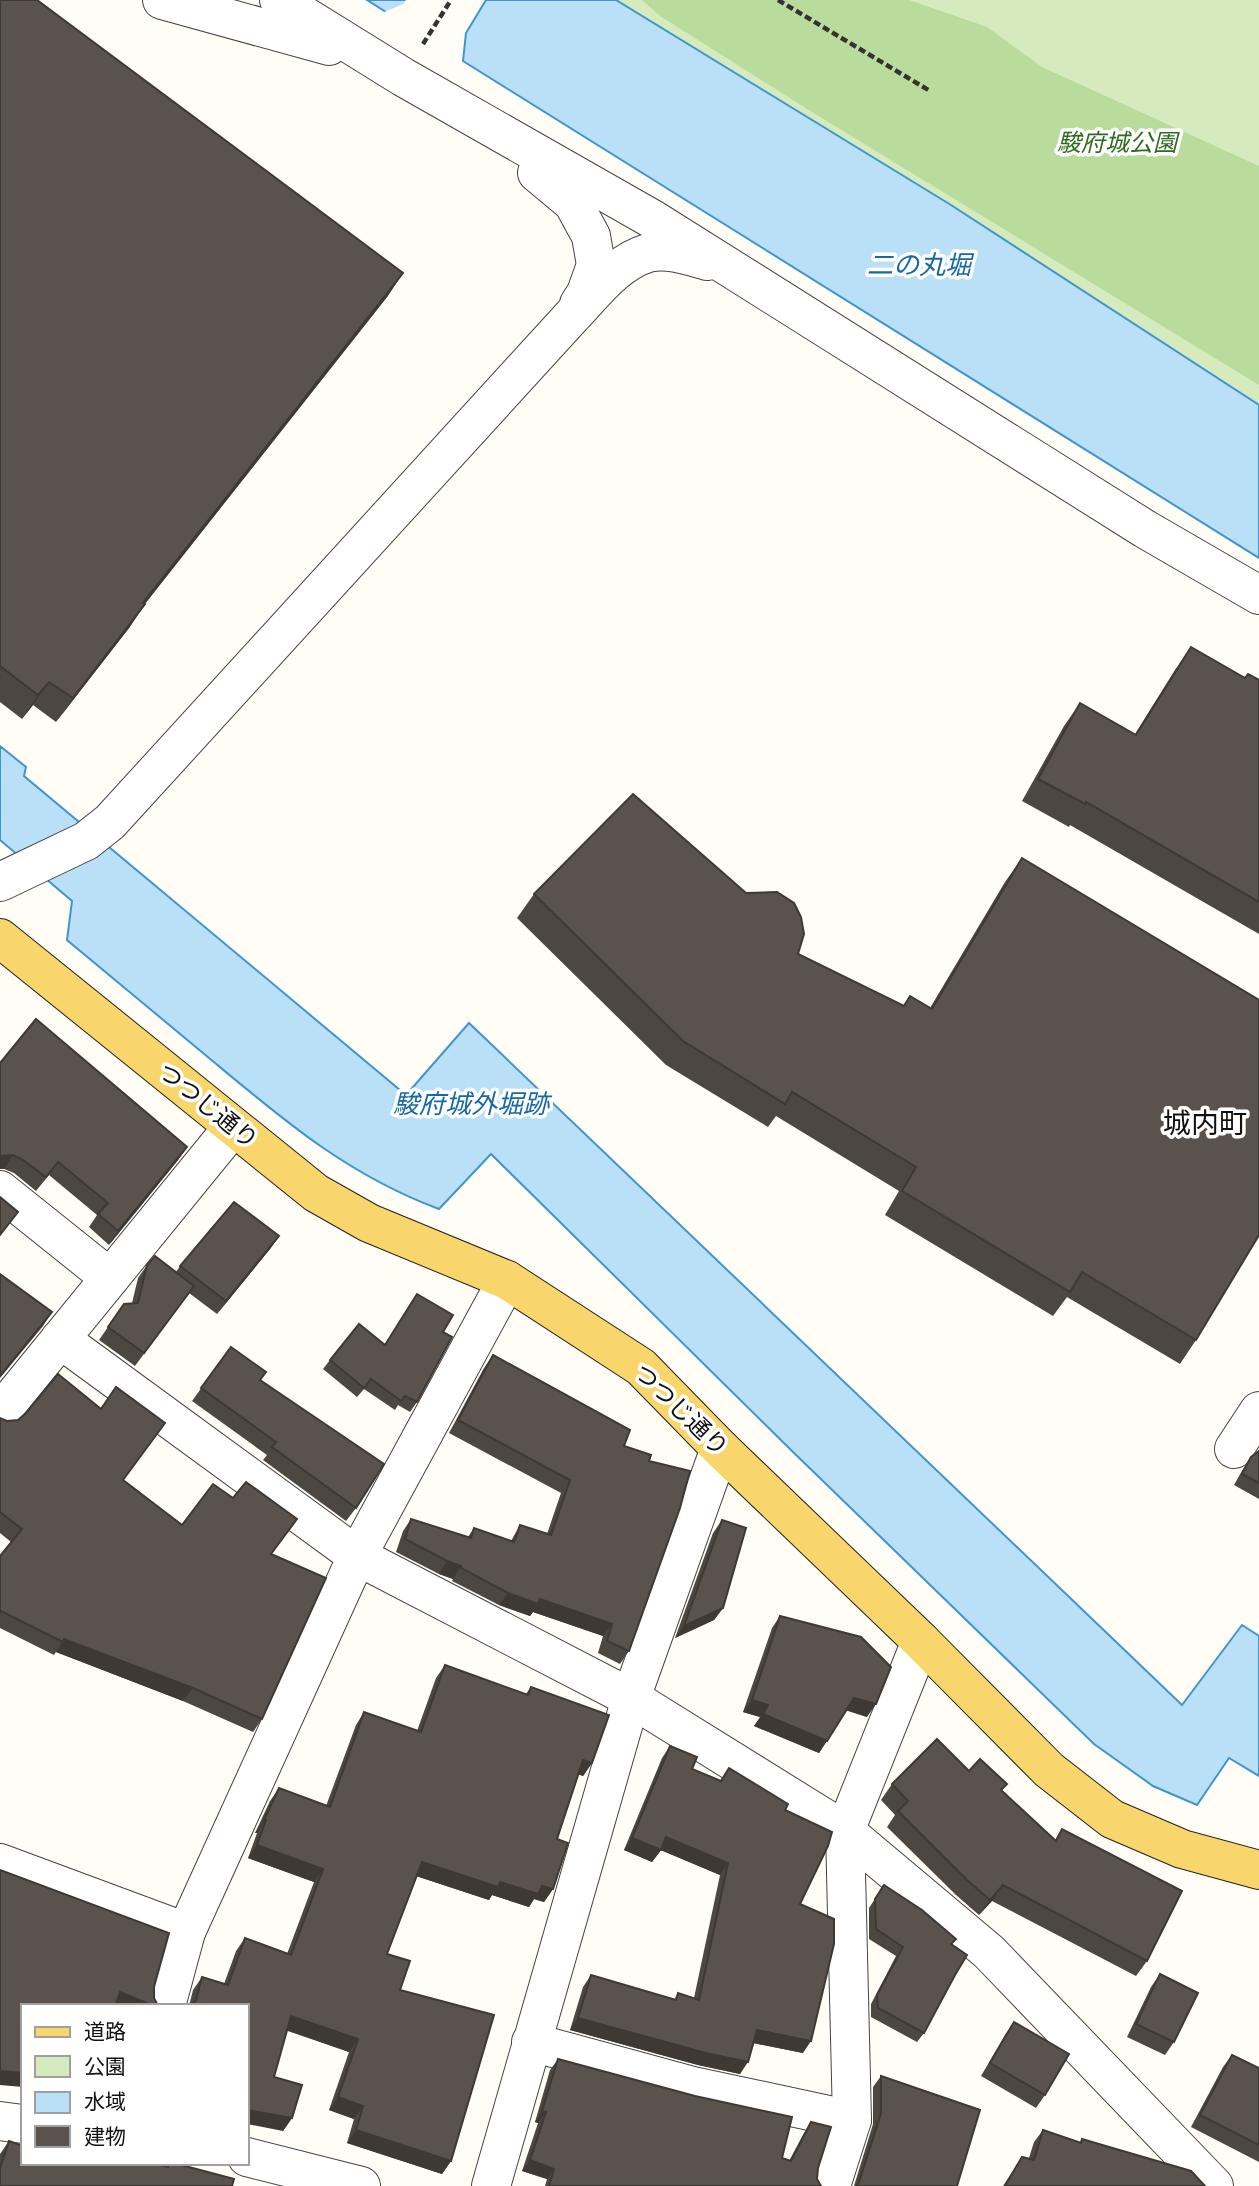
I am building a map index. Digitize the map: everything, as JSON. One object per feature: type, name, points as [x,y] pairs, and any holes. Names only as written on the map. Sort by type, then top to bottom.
[{"type":"main road","name":"つつじ通り","points":[[0,938],[316,1193],[358,1217],[507,1280],[641,1367],[720,1448],[921,1641],[1049,1770],[1112,1819],[1182,1849],[1259,1870]]},
{"type":"street","points":[[162,0],[400,61],[573,203],[591,236],[596,265],[586,293],[573,315]]},
{"type":"street","points":[[279,0],[400,61],[1145,529],[1259,595]]},
{"type":"street","points":[[0,882],[86,841],[110,822],[573,315],[621,267],[649,253],[681,253],[728,266]]},
{"type":"street","points":[[0,1413],[233,1127]]},
{"type":"street","points":[[0,1190],[110,1278]]},
{"type":"street","points":[[167,2004],[186,1932],[357,1556],[507,1280]]},
{"type":"street","points":[[60,1339],[357,1556],[631,1698],[845,1831],[989,1952],[1214,2186]]},
{"type":"street","points":[[1234,1450],[1259,1411]]},
{"type":"street","points":[[491,2186],[631,1698],[720,1448]]},
{"type":"street","points":[[831,2186],[852,2120],[845,1831],[921,1641]]},
{"type":"street","points":[[0,1863],[186,1932]]},
{"type":"street","points":[[531,2042],[693,2086],[852,2120]]},
{"type":"street","points":[[0,2121],[21,2124]]},
{"type":"street","points":[[248,2157],[361,2186]]},
{"type":"path","points":[[400,61],[451,0]]},
{"type":"path","points":[[778,0],[930,92]]},
{"type":"green space","name":"駿府城公園","points":[[616,0],[1259,0],[1259,405],[951,205]]},
{"type":"green space","name":"駿府城公園","points":[[642,0],[909,0],[987,27],[1042,67],[1259,166],[1259,385],[807,109],[660,16]]},
{"type":"water","points":[[367,0],[429,0],[405,24]]},
{"type":"water","name":"二の丸堀","points":[[486,0],[616,0],[951,205],[1259,405],[1259,558],[463,61],[466,33]]},
{"type":"water","name":"駿府城外堀跡","points":[[0,746],[26,767],[24,776],[406,1095],[469,1023],[1182,1705],[1242,1625],[1259,1636],[1259,1776],[1229,1758],[1197,1805],[1153,1786],[1094,1744],[491,1154],[439,1209],[407,1196],[348,1164],[294,1127],[242,1085],[67,940],[72,901],[0,840]]},
{"type":"pier","points":[[406,0],[433,0],[425,13],[405,28],[382,13]]},
{"type":"building","points":[[0,0],[37,0],[403,273],[143,603],[145,604],[73,698],[49,682],[38,695],[0,666]]},
{"type":"building","points":[[1191,647],[1245,678],[1248,674],[1259,680],[1259,902],[1086,802],[1085,804],[1038,779],[1080,703],[1136,735]]},
{"type":"building","points":[[633,794],[746,893],[777,892],[794,903],[801,917],[804,934],[798,954],[904,1006],[910,996],[932,1009],[1022,858],[1259,1000],[1259,1235],[1196,1340],[1082,1272],[1070,1292],[902,1191],[916,1167],[792,1092],[785,1104],[683,1041],[534,894]]},
{"type":"building","points":[[36,1019],[187,1147],[118,1231],[98,1214],[108,1203],[58,1162],[46,1177],[13,1155],[0,1158],[0,1063]]},
{"type":"building","points":[[0,1197],[18,1212],[0,1235]]},
{"type":"building","points":[[234,1202],[279,1236],[226,1301],[180,1266]]},
{"type":"building","points":[[155,1256],[194,1286],[144,1353],[108,1327],[124,1304],[138,1303],[147,1265]]},
{"type":"building","points":[[0,1274],[52,1312],[0,1376]]},
{"type":"building","points":[[417,1294],[453,1315],[443,1332],[452,1337],[417,1402],[405,1396],[401,1401],[371,1379],[364,1388],[330,1360],[359,1324],[385,1345]]},
{"type":"building","points":[[231,1347],[266,1372],[260,1380],[384,1464],[356,1508],[272,1447],[276,1442],[201,1388]]},
{"type":"building","points":[[493,1355],[630,1430],[624,1446],[651,1455],[649,1461],[690,1471],[680,1508],[629,1651],[607,1641],[612,1624],[540,1599],[538,1604],[508,1593],[405,1539],[411,1519],[471,1538],[474,1528],[514,1542],[520,1525],[551,1535],[570,1480],[458,1420]]},
{"type":"building","points":[[58,1374],[101,1409],[116,1387],[165,1423],[123,1480],[182,1525],[213,1484],[233,1498],[246,1482],[297,1519],[271,1554],[326,1578],[262,1719],[193,1688],[64,1639],[63,1642],[1,1611],[0,1613],[0,1556],[22,1529],[0,1512],[0,1418],[7,1421],[18,1420]]},
{"type":"building","points":[[1259,1451],[1259,1483],[1242,1474],[1251,1457]]},
{"type":"building","points":[[722,1520],[746,1528],[723,1608],[684,1626]]},
{"type":"building","points":[[780,1616],[861,1637],[891,1667],[876,1704],[854,1698],[827,1741],[763,1714],[768,1705],[752,1700]]},
{"type":"building","points":[[445,1665],[528,1695],[531,1687],[609,1715],[592,1763],[583,1760],[557,1839],[568,1843],[553,1889],[542,1886],[538,1894],[500,1882],[498,1887],[422,1862],[387,1954],[410,1961],[400,1990],[494,2015],[451,2161],[356,2130],[363,2106],[338,2097],[358,2039],[291,2016],[274,2077],[302,2085],[292,2118],[248,2110],[248,2004],[193,2004],[202,1977],[228,1985],[245,1938],[291,1955],[323,1869],[257,1845],[264,1820],[279,1788],[330,1807],[364,1712],[421,1732]]},
{"type":"building","points":[[937,1739],[969,1771],[980,1759],[1007,1784],[1001,1790],[1056,1841],[1062,1829],[1182,1891],[1147,1961],[1003,1885],[990,1900],[898,1811],[908,1801],[892,1784]]},
{"type":"building","points":[[670,1746],[697,1757],[692,1769],[721,1781],[729,1768],[788,1804],[785,1810],[832,1832],[800,1904],[834,1919],[834,1944],[811,2041],[757,2030],[748,2062],[578,2018],[591,1975],[676,2000],[678,1993],[699,2000],[728,1863],[666,1837],[661,1850],[632,1838]]},
{"type":"building","points":[[0,1870],[169,1933],[154,1987],[157,2004],[149,2004],[120,1992],[116,2004],[21,2004],[21,2073],[0,2071]]},
{"type":"building","points":[[884,1885],[922,1910],[956,1939],[951,1944],[967,1955],[924,2033],[878,2008],[877,1995],[903,1947],[876,1929],[875,1899]]},
{"type":"building","points":[[1160,1974],[1198,1993],[1174,2042],[1136,2024]]},
{"type":"building","points":[[1014,2022],[1069,2054],[1045,2095],[990,2063]]},
{"type":"building","points":[[1232,2055],[1259,2068],[1259,2145],[1200,2115]]},
{"type":"building","points":[[558,2059],[695,2096],[792,2117],[782,2158],[791,2161],[811,2122],[831,2127],[818,2168],[817,2179],[821,2186],[549,2186],[554,2169],[530,2160],[546,2112],[542,2111]]},
{"type":"building","points":[[881,2076],[980,2110],[957,2186],[857,2186],[881,2113]]},
{"type":"building","points":[[1043,2130],[1081,2143],[1082,2139],[1191,2171],[1205,2186],[1005,2186],[1022,2157],[1034,2160]]},
{"type":"building","points":[[9,2141],[21,2145],[21,2165],[182,2165],[234,2179],[232,2186],[0,2186],[0,2168]]},
{"type":"district","name":"城内町","points":[[1205,1123]]}]
